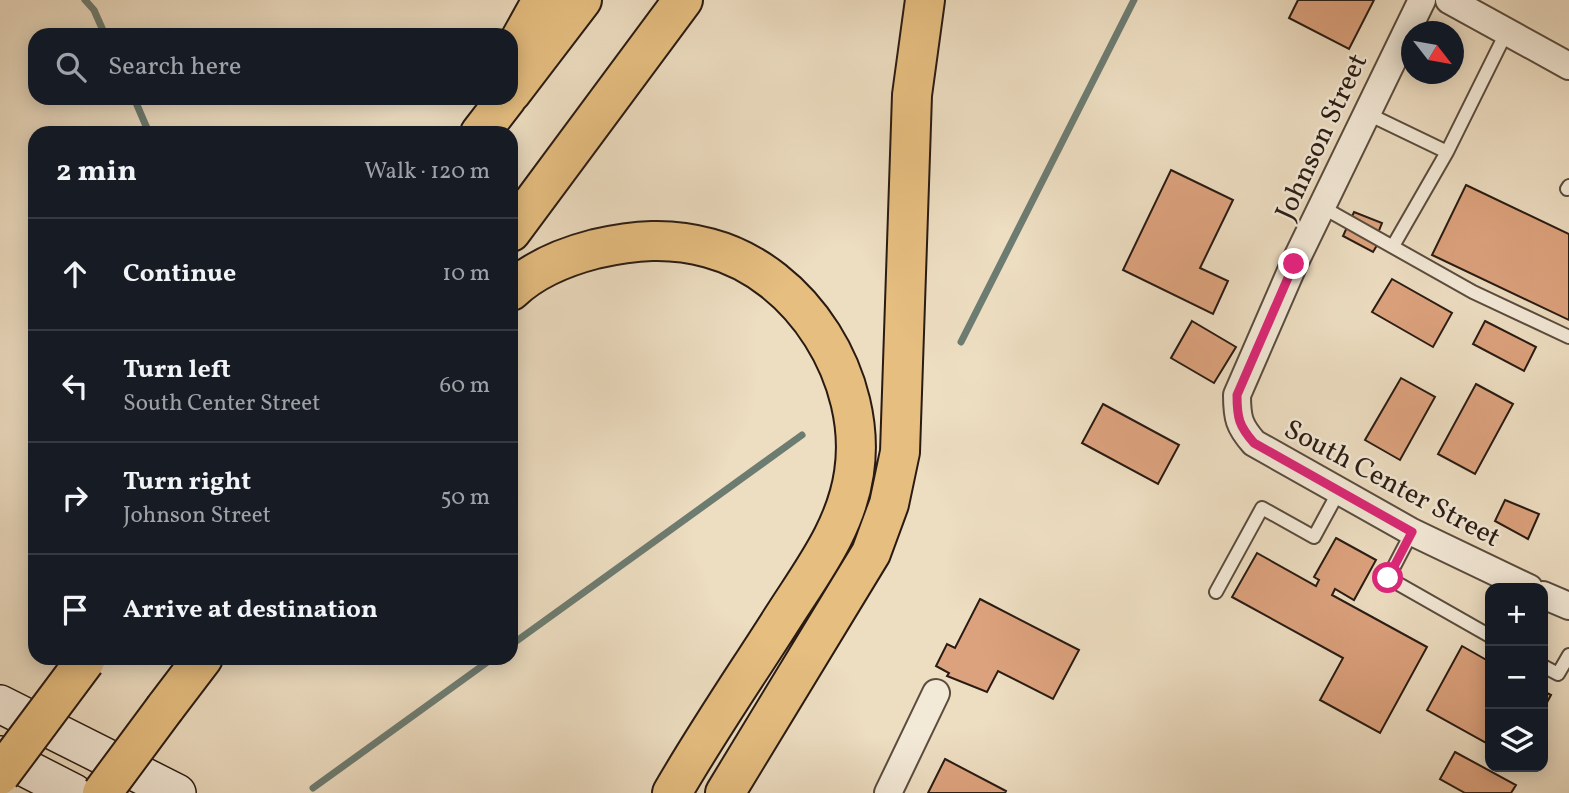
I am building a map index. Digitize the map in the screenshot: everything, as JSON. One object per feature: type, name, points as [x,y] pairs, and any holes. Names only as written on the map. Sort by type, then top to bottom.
[{"type":"highway","points":[[518,43],[542,0]]},
{"type":"highway","points":[[518,84],[582,0]]},
{"type":"highway","points":[[518,223],[683,0]]},
{"type":"highway","points":[[725,793],[871,553],[889,504],[900,452],[912,95],[925,0]]},
{"type":"highway","points":[[473,126],[484,105]]},
{"type":"highway","points":[[485,126],[502,105]]},
{"type":"highway","points":[[518,284],[565,257],[630,241],[660,240],[710,248],[737,258],[790,294],[823,336],[842,376],[856,422],[854,474],[835,537],[672,790]]},
{"type":"highway","points":[[0,775],[82,665]]},
{"type":"highway","points":[[102,793],[198,665]]},
{"type":"main road","points":[[0,704],[177,793]]},
{"type":"main road","points":[[0,755],[75,793]]},
{"type":"street","name":"Johnson Street","points":[[1237,419],[1237,395],[1366,112],[1422,0]]},
{"type":"street","points":[[1449,0],[1569,66]]},
{"type":"street","name":"South Center Street","points":[[1237,419],[1240,427],[1254,443],[1412,532],[1519,583]]},
{"type":"street","points":[[1548,597],[1569,606]]},
{"type":"street","points":[[888,793],[936,693]]},
{"type":"lane","points":[[1393,246],[1447,152],[1507,31]]},
{"type":"lane","points":[[1366,112],[1447,152]]},
{"type":"lane","points":[[1322,207],[1473,292],[1569,337]]},
{"type":"lane","points":[[1216,592],[1262,508],[1314,537],[1339,491]]},
{"type":"lane","points":[[1412,532],[1388,578],[1485,633]]},
{"type":"lane","points":[[1548,669],[1558,674],[1569,655]]},
{"type":"building","points":[[1298,0],[1374,0],[1349,49],[1289,18]]},
{"type":"building","points":[[1171,170],[1233,200],[1200,268],[1228,281],[1213,314],[1123,270]]},
{"type":"building","points":[[1466,185],[1569,234],[1569,320],[1432,255]]},
{"type":"building","points":[[1354,212],[1382,223],[1378,233],[1350,221]]},
{"type":"building","points":[[1348,225],[1379,242],[1373,252],[1343,236]]},
{"type":"building","points":[[1392,279],[1452,313],[1433,347],[1372,312]]},
{"type":"building","points":[[1192,321],[1236,347],[1214,383],[1171,358]]},
{"type":"building","points":[[1485,321],[1536,347],[1524,371],[1473,344]]},
{"type":"building","points":[[1401,378],[1435,397],[1400,460],[1365,440]]},
{"type":"building","points":[[1476,384],[1513,404],[1475,474],[1438,454]]},
{"type":"building","points":[[1103,404],[1179,445],[1158,484],[1082,443]]},
{"type":"building","points":[[1505,500],[1539,514],[1528,539],[1495,521]]},
{"type":"building","points":[[1336,538],[1376,560],[1354,600],[1335,589],[1332,595],[1427,647],[1380,733],[1320,700],[1343,658],[1232,597],[1257,553],[1316,586],[1319,580],[1314,577]]},
{"type":"building","points":[[980,599],[1079,650],[1053,699],[998,671],[987,692],[947,676],[949,673],[936,666],[947,644],[955,648]]},
{"type":"building","points":[[1462,646],[1485,659],[1485,742],[1427,710]]},
{"type":"building","points":[[1455,752],[1485,768],[1485,772],[1492,772],[1516,785],[1511,793],[1465,793],[1440,779]]},
{"type":"building","points":[[945,759],[1006,791],[1005,793],[928,793]]},
{"type":"waterway","points":[[85,0],[94,10],[102,28]]},
{"type":"waterway","points":[[961,342],[1134,0]]},
{"type":"waterway","points":[[137,105],[146,126]]},
{"type":"waterway","points":[[518,640],[802,435]]},
{"type":"waterway","points":[[313,788],[483,665]]},
{"type":"route","points":[[1294,264],[1237,395],[1237,419],[1240,427],[1254,443],[1412,532],[1388,578]]}]
